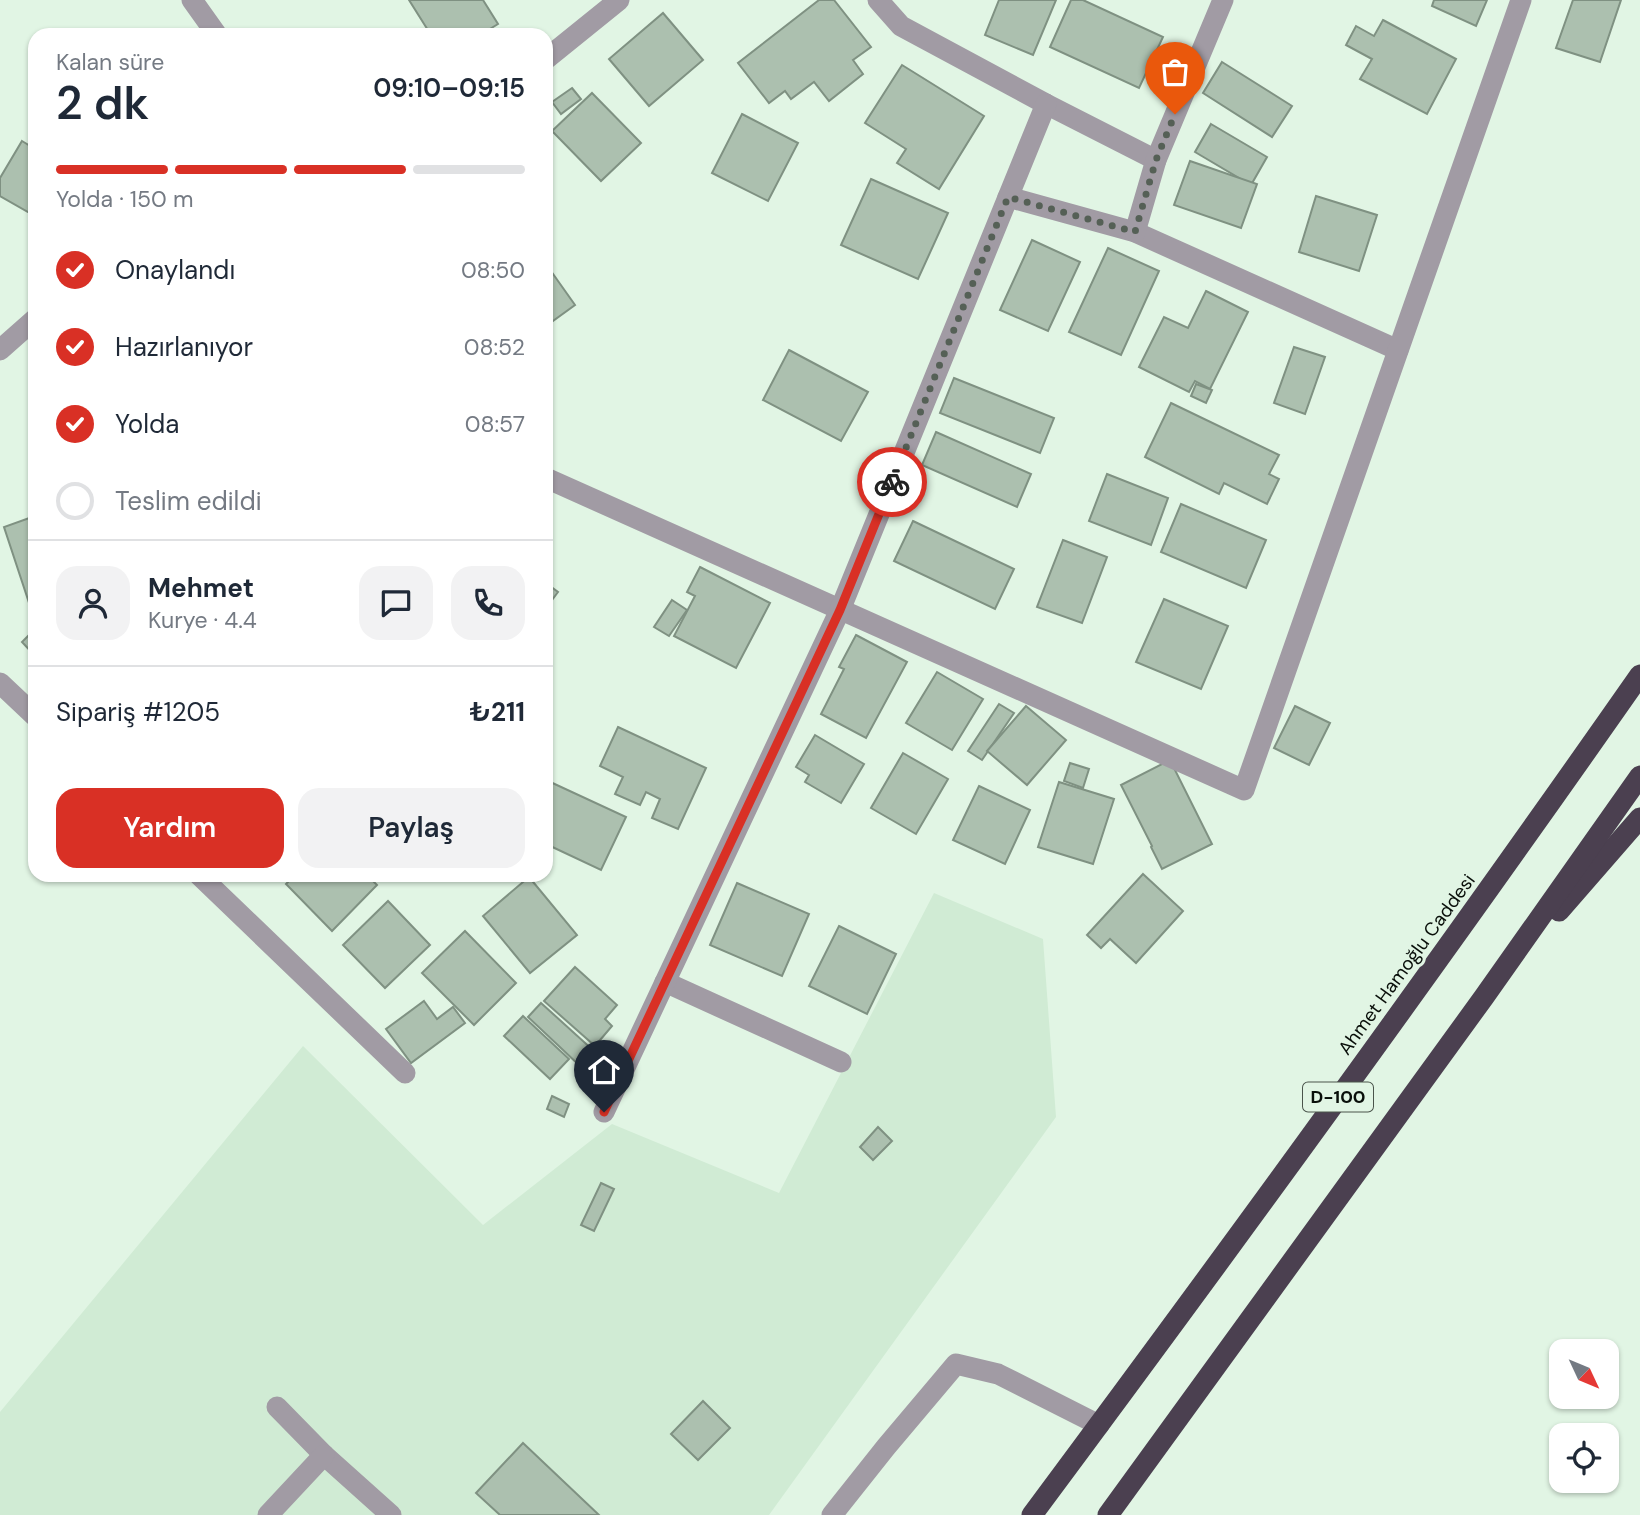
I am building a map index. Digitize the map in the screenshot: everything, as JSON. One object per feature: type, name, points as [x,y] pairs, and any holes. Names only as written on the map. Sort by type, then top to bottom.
[{"type":"highway","name":"Ahmet Hamoğlu Caddesi","points":[[1032,1515],[1499,875],[1640,675]]},
{"type":"highway","name":"D-100","points":[[1108,1515],[1484,997],[1640,776]]},
{"type":"highway","points":[[1484,997],[1640,818]]},
{"type":"street","points":[[191,0],[212,28]]},
{"type":"street","points":[[553,53],[619,0]]},
{"type":"street","points":[[878,0],[901,26],[1156,160]]},
{"type":"street","points":[[1135,232],[1156,160],[1223,0]]},
{"type":"street","points":[[553,481],[1244,790],[1521,0]]},
{"type":"street","points":[[604,1112],[840,610],[1046,104]]},
{"type":"street","points":[[1008,197],[1135,232],[1398,350]]},
{"type":"street","points":[[0,350],[28,325]]},
{"type":"street","points":[[0,683],[28,709]]},
{"type":"street","points":[[206,882],[405,1073]]},
{"type":"street","points":[[665,982],[841,1062]]},
{"type":"street","points":[[832,1515],[956,1364],[998,1374],[1099,1425]]},
{"type":"street","points":[[278,1407],[324,1455],[391,1515]]},
{"type":"street","points":[[268,1515],[324,1455]]},
{"type":"shaded area","points":[[934,893],[1043,939],[1056,1117],[769,1515],[0,1515],[0,1412],[303,1046],[483,1225],[612,1124],[779,1193]]},
{"type":"building","points":[[409,0],[483,0],[498,24],[491,28],[427,28]]},
{"type":"building","points":[[819,0],[834,0],[871,47],[853,60],[863,74],[829,101],[814,82],[791,99],[785,91],[769,103],[738,63]]},
{"type":"building","points":[[999,0],[1056,0],[1033,55],[985,35]]},
{"type":"building","points":[[1071,0],[1083,0],[1163,37],[1139,88],[1050,47]]},
{"type":"building","points":[[1434,0],[1487,0],[1476,26],[1432,6]]},
{"type":"building","points":[[1573,0],[1621,0],[1600,62],[1556,48]]},
{"type":"building","points":[[663,13],[703,60],[649,106],[609,59]]},
{"type":"building","points":[[1383,20],[1456,59],[1427,114],[1360,79],[1372,59],[1346,45],[1356,26],[1374,36]]},
{"type":"building","points":[[1222,62],[1292,106],[1272,137],[1203,93]]},
{"type":"building","points":[[902,65],[984,116],[939,189],[897,163],[906,149],[865,123]]},
{"type":"building","points":[[572,88],[581,99],[561,114],[553,101]]},
{"type":"building","points":[[592,93],[641,143],[601,181],[553,130]]},
{"type":"building","points":[[742,114],[798,143],[768,201],[712,173]]},
{"type":"building","points":[[1211,124],[1267,157],[1251,185],[1195,152]]},
{"type":"building","points":[[22,141],[28,145],[28,212],[0,196],[0,178]]},
{"type":"building","points":[[1190,161],[1257,184],[1241,228],[1174,205]]},
{"type":"building","points":[[871,179],[948,213],[918,279],[841,245]]},
{"type":"building","points":[[1316,196],[1377,215],[1359,271],[1299,252]]},
{"type":"building","points":[[1032,240],[1080,262],[1048,331],[1000,310]]},
{"type":"building","points":[[1108,248],[1159,271],[1121,355],[1069,332]]},
{"type":"building","points":[[553,274],[575,305],[553,321]]},
{"type":"building","points":[[1206,291],[1248,312],[1210,389],[1195,381],[1189,392],[1139,367],[1164,317],[1188,328]]},
{"type":"building","points":[[1294,347],[1325,357],[1305,414],[1274,403]]},
{"type":"building","points":[[789,350],[868,392],[841,441],[763,400]]},
{"type":"building","points":[[954,378],[1054,418],[1040,453],[940,413]]},
{"type":"building","points":[[1196,384],[1212,390],[1206,403],[1191,396]]},
{"type":"building","points":[[1171,403],[1279,455],[1269,474],[1279,479],[1267,504],[1224,483],[1219,494],[1145,457]]},
{"type":"building","points":[[936,432],[1031,474],[1017,507],[922,465]]},
{"type":"building","points":[[1107,474],[1168,498],[1151,545],[1089,521]]},
{"type":"building","points":[[1181,504],[1266,540],[1246,588],[1161,552]]},
{"type":"building","points":[[28,518],[28,600],[4,527]]},
{"type":"building","points":[[913,521],[1014,569],[995,609],[894,561]]},
{"type":"building","points":[[1063,540],[1107,557],[1082,623],[1037,607]]},
{"type":"building","points":[[700,567],[770,603],[736,668],[674,636],[695,596],[687,592]]},
{"type":"building","points":[[1164,599],[1228,626],[1201,689],[1136,662]]},
{"type":"building","points":[[672,600],[687,610],[669,636],[654,627]]},
{"type":"building","points":[[856,635],[907,662],[866,738],[821,714],[844,669],[839,667]]},
{"type":"building","points":[[28,636],[28,648],[22,642]]},
{"type":"building","points":[[937,672],[983,699],[952,750],[906,723]]},
{"type":"building","points":[[999,704],[1014,713],[982,760],[968,751]]},
{"type":"building","points":[[1026,706],[1066,740],[1027,785],[987,751]]},
{"type":"building","points":[[1295,706],[1330,723],[1309,765],[1274,748]]},
{"type":"building","points":[[618,727],[706,768],[678,829],[652,818],[660,799],[646,792],[640,805],[615,794],[623,777],[600,766]]},
{"type":"building","points":[[815,735],[864,764],[841,803],[805,782],[809,775],[796,767]]},
{"type":"building","points":[[903,753],[948,779],[916,834],[871,808]]},
{"type":"building","points":[[1170,760],[1212,844],[1162,869],[1121,785]]},
{"type":"building","points":[[1070,763],[1089,769],[1083,788],[1064,781]]},
{"type":"building","points":[[1059,782],[1114,799],[1093,864],[1038,847]]},
{"type":"building","points":[[553,783],[626,817],[601,870],[553,847]]},
{"type":"building","points":[[979,786],[1030,810],[1005,864],[953,840]]},
{"type":"building","points":[[1143,874],[1183,911],[1136,963],[1110,939],[1101,948],[1087,935]]},
{"type":"building","points":[[374,882],[377,885],[332,931],[286,884]]},
{"type":"building","points":[[523,882],[533,882],[577,935],[530,973],[483,916]]},
{"type":"building","points":[[737,883],[809,914],[782,976],[710,945]]},
{"type":"building","points":[[388,901],[430,945],[385,988],[343,945]]},
{"type":"building","points":[[839,926],[896,954],[867,1014],[809,986]]},
{"type":"building","points":[[465,931],[516,983],[474,1025],[422,973]]},
{"type":"building","points":[[575,967],[617,1005],[605,1019],[612,1026],[595,1046],[544,1001]]},
{"type":"building","points":[[424,1001],[437,1019],[453,1007],[465,1023],[411,1063],[386,1029]]},
{"type":"building","points":[[541,1003],[594,1051],[580,1066],[528,1017]]},
{"type":"building","points":[[523,1016],[569,1059],[550,1079],[504,1036]]},
{"type":"building","points":[[552,1096],[569,1104],[564,1117],[547,1109]]},
{"type":"building","points":[[878,1127],[892,1141],[873,1160],[860,1147]]},
{"type":"building","points":[[601,1183],[614,1189],[594,1231],[581,1225]]},
{"type":"building","points":[[703,1401],[730,1428],[698,1460],[671,1434]]},
{"type":"building","points":[[523,1443],[599,1515],[500,1515],[476,1493]]},
{"type":"way so far","points":[[892,482],[1008,197],[1135,232],[1156,160],[1175,114]]},
{"type":"route","points":[[604,1112],[840,610],[892,482]]}]
